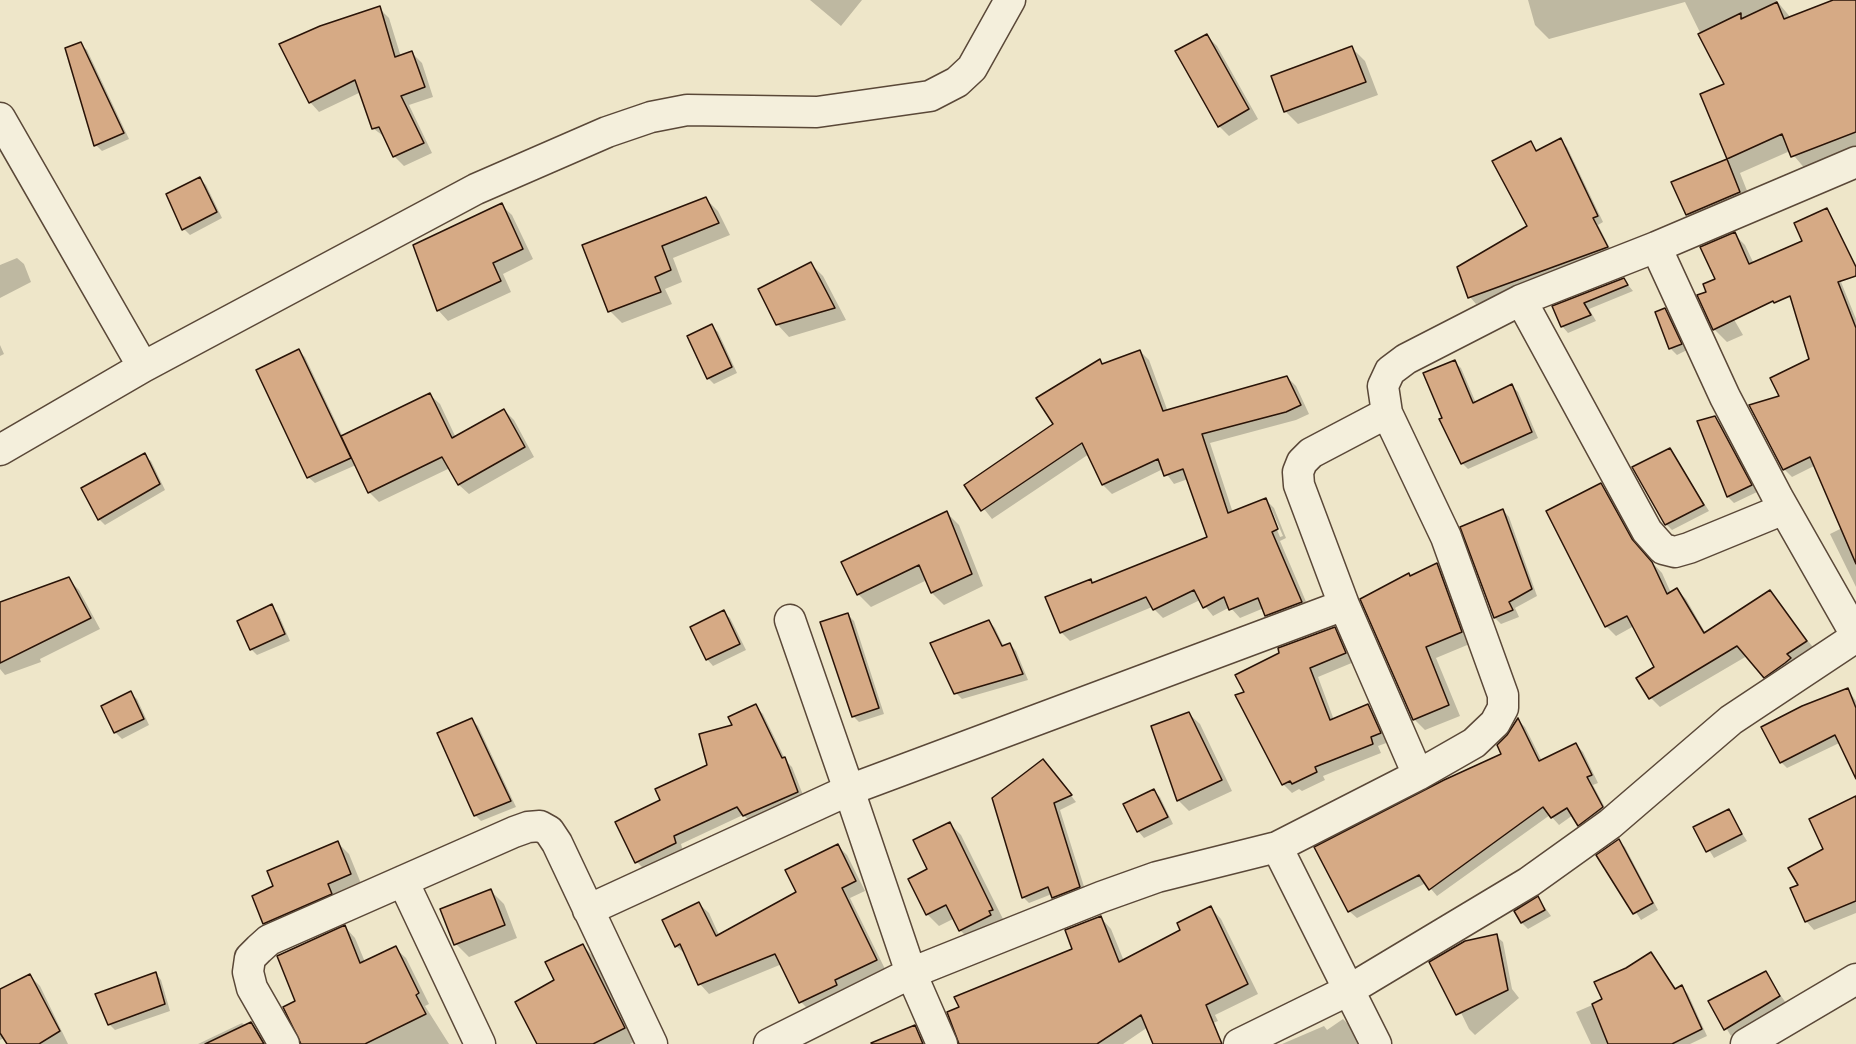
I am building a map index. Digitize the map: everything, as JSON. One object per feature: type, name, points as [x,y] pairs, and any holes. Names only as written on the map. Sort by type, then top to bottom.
[{"type":"street","points":[[0,450],[143,367],[476,189],[607,132],[651,117],[687,110],[817,112],[930,96],[957,82],[972,68],[1010,0]]},
{"type":"street","points":[[3,128],[143,367]]},
{"type":"street","points":[[769,1044],[911,973],[1157,878],[1276,847],[1418,775],[1474,743],[1495,723],[1503,708],[1503,695],[1446,537],[1387,413],[1383,386],[1390,371],[1406,359],[1521,300],[1853,172]]},
{"type":"street","points":[[1239,1044],[1349,990],[1529,882],[1610,824],[1731,720],[1856,636],[1784,509],[1725,397],[1656,247]]},
{"type":"street","points":[[1521,300],[1647,531],[1663,549],[1675,552],[1689,548],[1784,509]]},
{"type":"street","points":[[1387,413],[1311,453],[1302,462],[1298,472],[1299,485],[1344,605],[1418,775]]},
{"type":"street","points":[[588,910],[849,790],[1344,605]]},
{"type":"street","points":[[790,620],[911,973],[942,1044]]},
{"type":"street","points":[[284,1044],[252,988],[248,972],[250,958],[270,940],[521,829],[540,826],[549,831],[557,843],[652,1044]]},
{"type":"street","points":[[1276,847],[1376,1044]]},
{"type":"street","points":[[403,881],[480,1044]]},
{"type":"street","points":[[1746,1044],[1780,1035],[1856,979]]},
{"type":"building","points":[[1833,0],[1856,0],[1856,132],[1791,157],[1782,134],[1727,159],[1700,94],[1724,84],[1698,34],[1741,13],[1741,19],[1777,2],[1784,19]]},
{"type":"building","points":[[380,6],[395,57],[412,51],[425,87],[401,96],[424,143],[393,157],[379,127],[372,129],[355,80],[309,103],[279,44],[320,26]]},
{"type":"building","points":[[1207,34],[1249,109],[1218,127],[1175,51]]},
{"type":"building","points":[[81,42],[124,133],[94,146],[65,48]]},
{"type":"building","points":[[1352,46],[1366,82],[1284,112],[1271,76]]},
{"type":"building","points":[[1561,138],[1598,216],[1593,218],[1608,247],[1468,298],[1457,267],[1527,226],[1492,161],[1531,141],[1536,151]]},
{"type":"building","points":[[1727,159],[1740,192],[1686,215],[1671,182]]},
{"type":"building","points":[[200,177],[217,212],[182,230],[166,194]]},
{"type":"building","points":[[706,197],[719,223],[662,246],[671,270],[655,277],[661,292],[608,312],[582,245]]},
{"type":"building","points":[[502,203],[523,249],[493,263],[501,281],[437,311],[413,245]]},
{"type":"building","points":[[1827,208],[1856,267],[1856,276],[1838,282],[1856,328],[1856,564],[1810,457],[1783,470],[1749,405],[1779,396],[1770,378],[1809,359],[1790,296],[1774,303],[1773,301],[1713,330],[1697,295],[1706,292],[1703,284],[1715,279],[1700,247],[1735,232],[1749,264],[1802,241],[1794,223]]},
{"type":"building","points":[[811,262],[835,308],[776,325],[758,289]]},
{"type":"building","points":[[1624,278],[1628,285],[1584,303],[1591,315],[1561,327],[1552,306]]},
{"type":"building","points":[[1665,308],[1682,344],[1669,349],[1655,312]]},
{"type":"building","points":[[712,324],[732,367],[707,379],[687,336]]},
{"type":"building","points":[[299,349],[351,458],[307,478],[256,370]]},
{"type":"building","points":[[1140,350],[1163,411],[1287,376],[1301,405],[1286,412],[1202,434],[1228,513],[1266,498],[1278,529],[1272,532],[1302,602],[1265,616],[1258,598],[1229,610],[1224,597],[1203,608],[1194,590],[1153,610],[1146,597],[1060,633],[1045,597],[1091,579],[1092,583],[1207,537],[1183,469],[1164,476],[1158,459],[1102,485],[1082,443],[981,511],[964,485],[1053,424],[1036,398],[1100,359],[1102,364]]},
{"type":"building","points":[[1455,360],[1473,403],[1512,384],[1532,432],[1461,464],[1439,419],[1442,418],[1423,373]]},
{"type":"building","points":[[430,393],[452,438],[504,409],[525,447],[458,485],[442,457],[368,493],[341,436]]},
{"type":"building","points":[[1715,416],[1752,485],[1727,497],[1697,421]]},
{"type":"building","points":[[1670,448],[1704,505],[1665,525],[1632,467]]},
{"type":"building","points":[[145,453],[160,484],[98,520],[81,488]]},
{"type":"building","points":[[1601,483],[1632,539],[1652,562],[1667,594],[1677,588],[1704,633],[1770,590],[1807,641],[1787,654],[1791,658],[1764,678],[1737,646],[1649,699],[1636,678],[1654,667],[1627,616],[1605,627],[1546,511]]},
{"type":"building","points":[[1503,509],[1532,589],[1509,602],[1513,610],[1494,618],[1460,527]]},
{"type":"building","points":[[947,511],[972,574],[931,593],[919,565],[857,595],[841,562]]},
{"type":"building","points":[[1437,563],[1462,632],[1426,647],[1449,705],[1413,720],[1360,599],[1409,573],[1410,576]]},
{"type":"building","points":[[69,577],[91,618],[0,663],[0,602]]},
{"type":"building","points":[[272,604],[285,634],[250,650],[237,621]]},
{"type":"building","points":[[724,610],[740,644],[706,660],[690,627]]},
{"type":"building","points":[[848,613],[879,708],[852,717],[820,622]]},
{"type":"building","points":[[989,620],[1002,646],[1010,643],[1023,674],[954,694],[930,643]]},
{"type":"building","points":[[1335,627],[1346,653],[1310,668],[1330,720],[1368,704],[1381,733],[1371,737],[1373,744],[1315,767],[1317,772],[1292,784],[1290,781],[1282,785],[1235,695],[1244,692],[1235,675],[1279,653],[1278,648]]},
{"type":"building","points":[[1848,688],[1856,708],[1856,779],[1835,735],[1780,763],[1761,727],[1802,706]]},
{"type":"building","points":[[131,691],[144,719],[114,733],[101,706]]},
{"type":"building","points":[[756,704],[782,758],[785,757],[798,792],[743,816],[737,807],[674,836],[676,843],[635,863],[615,822],[660,800],[655,789],[707,765],[699,734],[732,725],[728,717]]},
{"type":"building","points":[[1189,712],[1222,780],[1177,801],[1151,726]]},
{"type":"building","points":[[472,718],[511,801],[474,816],[437,733]]},
{"type":"building","points":[[1518,718],[1539,761],[1576,743],[1592,775],[1587,777],[1603,807],[1578,826],[1567,808],[1551,818],[1543,807],[1429,890],[1419,875],[1348,912],[1314,847],[1444,780],[1501,754],[1497,745]]},
{"type":"building","points":[[1043,759],[1072,795],[1054,803],[1080,887],[1052,898],[1048,887],[1022,898],[992,798]]},
{"type":"building","points":[[1154,789],[1168,817],[1137,832],[1123,804]]},
{"type":"building","points":[[1856,796],[1856,901],[1805,922],[1790,888],[1798,885],[1788,868],[1823,849],[1809,819]]},
{"type":"building","points":[[1729,809],[1742,834],[1706,852],[1693,827]]},
{"type":"building","points":[[950,822],[993,910],[989,911],[991,915],[959,931],[946,905],[926,915],[908,879],[927,869],[913,840]]},
{"type":"building","points":[[1619,839],[1653,903],[1633,914],[1596,855]]},
{"type":"building","points":[[338,841],[351,874],[328,884],[332,894],[263,924],[252,896],[273,886],[267,871]]},
{"type":"building","points":[[838,844],[856,881],[842,888],[877,960],[835,980],[837,985],[799,1003],[775,954],[698,985],[680,944],[675,947],[662,920],[699,902],[716,936],[796,892],[785,870]]},
{"type":"building","points":[[491,889],[505,925],[454,945],[440,909]]},
{"type":"building","points":[[1538,896],[1545,910],[1521,923],[1514,911]]},
{"type":"building","points":[[1211,906],[1248,984],[1206,1005],[1222,1044],[1153,1044],[1141,1015],[1097,1044],[959,1044],[947,1012],[959,1007],[954,997],[1072,949],[1065,930],[1101,916],[1119,962],[1180,930],[1177,923]]},
{"type":"building","points":[[345,925],[360,963],[396,946],[419,993],[416,995],[426,1014],[365,1044],[301,1044],[283,1007],[295,1001],[277,956]]},
{"type":"building","points":[[1497,934],[1508,990],[1456,1015],[1429,962],[1465,941]]},
{"type":"building","points":[[583,944],[625,1028],[593,1044],[537,1044],[515,1002],[554,980],[545,962]]},
{"type":"building","points":[[1651,952],[1675,989],[1682,985],[1702,1029],[1672,1044],[1608,1044],[1592,1004],[1602,999],[1594,982],[1626,968]]},
{"type":"building","points":[[1766,971],[1780,996],[1724,1030],[1708,1001]]},
{"type":"building","points":[[156,972],[165,1004],[108,1025],[95,994]]},
{"type":"building","points":[[30,974],[60,1031],[39,1044],[7,1044],[0,1033],[0,989]]},
{"type":"building","points":[[251,1022],[264,1044],[205,1044]]},
{"type":"building","points":[[915,1025],[923,1044],[871,1043]]}]
